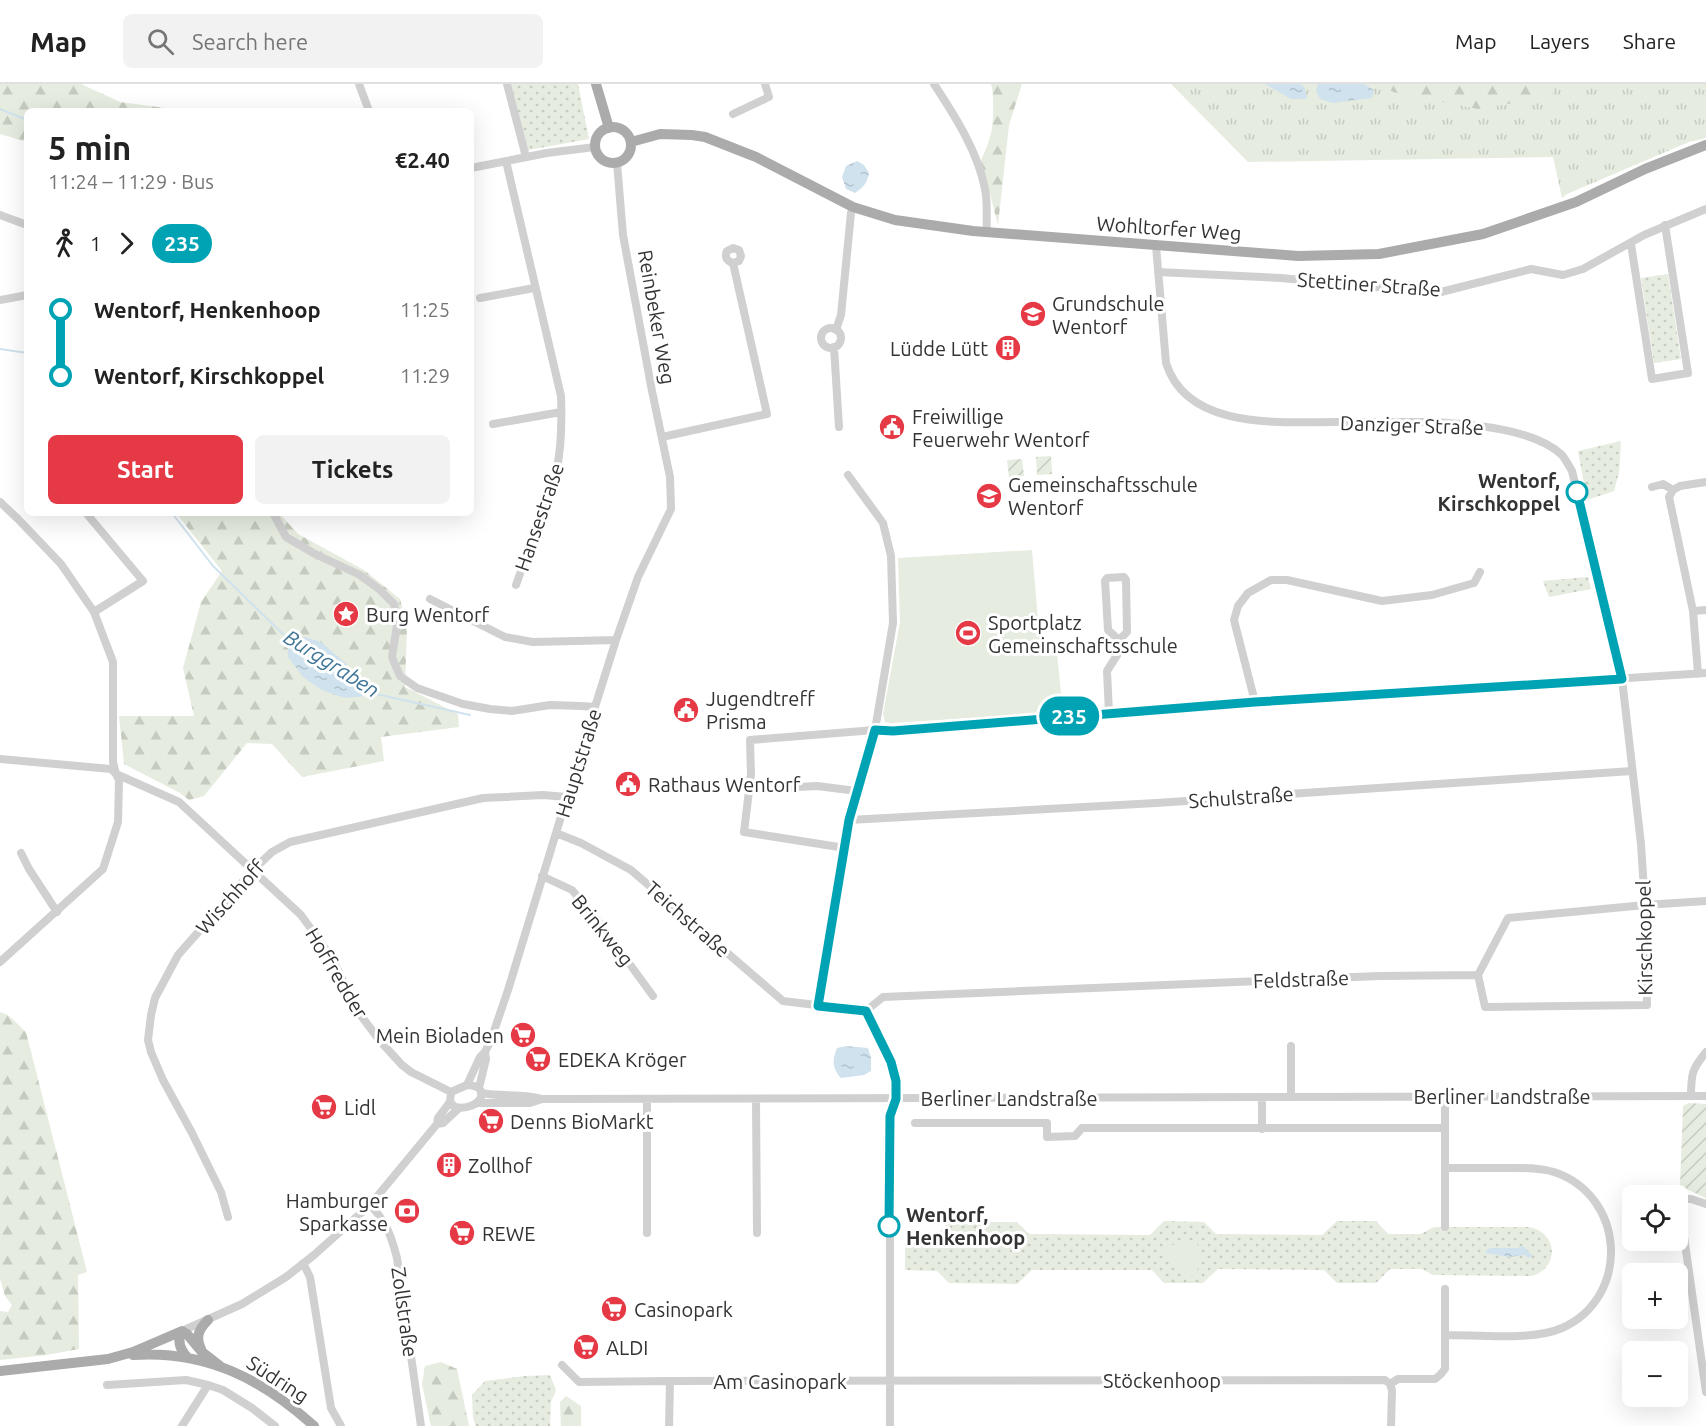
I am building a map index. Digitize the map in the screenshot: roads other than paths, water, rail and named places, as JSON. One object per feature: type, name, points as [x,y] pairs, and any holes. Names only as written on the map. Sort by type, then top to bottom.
[{"type":"main road","points":[[596,84],[609,128]]},
{"type":"main road","points":[[609,128],[625,132],[630,142],[629,153],[617,163],[603,160],[595,147],[597,137],[609,128]]},
{"type":"main road","name":"Wohltorfer Weg","points":[[630,142],[660,134],[705,137],[756,156],[853,207],[895,220],[987,232],[1298,256],[1389,253],[1483,234],[1576,202],[1706,145]]},
{"type":"main road","points":[[202,1352],[197,1341],[198,1335],[208,1320]]},
{"type":"main road","points":[[0,1371],[118,1357],[182,1332]]},
{"type":"main road","points":[[182,1332],[179,1339],[181,1349],[188,1358]]},
{"type":"main road","name":"Südring","points":[[182,1332],[220,1366]]},
{"type":"main road","name":"Südring","points":[[118,1357],[157,1354],[188,1358],[220,1366],[237,1372],[262,1386],[289,1404],[314,1426]]},
{"type":"street","points":[[360,84],[368,108]]},
{"type":"street","points":[[507,84],[525,157]]},
{"type":"street","points":[[733,114],[769,97],[765,84]]},
{"type":"street","points":[[934,84],[956,117],[976,161],[985,189],[987,232]]},
{"type":"street","points":[[474,167],[595,147]]},
{"type":"street","name":"Hansestraße","points":[[506,161],[561,396],[561,453],[516,585]]},
{"type":"street","name":"Reinbeker Weg","points":[[617,163],[623,235],[670,477]]},
{"type":"street","points":[[836,330],[841,315],[853,207]]},
{"type":"street","name":"Stettiner Straße","points":[[1158,272],[1281,278],[1408,291],[1441,292],[1531,269],[1563,275],[1582,269],[1665,225],[1706,209]]},
{"type":"street","points":[[0,215],[24,224]]},
{"type":"street","points":[[1631,244],[1652,379],[1688,373],[1665,225]]},
{"type":"street","name":"Danziger Straße","points":[[1156,246],[1166,363],[1170,375],[1182,393],[1194,401],[1220,413],[1254,422],[1431,422],[1474,425],[1512,432],[1537,440],[1564,457],[1572,471],[1622,679]]},
{"type":"street","points":[[662,437],[767,414],[733,263]]},
{"type":"street","points":[[480,298],[534,288]]},
{"type":"street","points":[[0,300],[24,296]]},
{"type":"street","points":[[834,347],[825,346],[821,337],[826,329],[836,330],[840,334],[840,340],[834,347],[839,427]]},
{"type":"street","points":[[493,424],[561,412]]},
{"type":"street","points":[[818,1006],[849,820],[875,730],[893,623],[891,556],[883,523],[848,475]]},
{"type":"street","name":"Hauptstraße","points":[[480,1091],[486,1052],[508,990],[616,640],[638,577],[670,509],[670,477]]},
{"type":"street","points":[[844,848],[744,831],[751,774],[750,740],[1255,702],[1702,673],[1693,611],[1669,497],[1673,490],[1680,486],[1706,482]]},
{"type":"street","points":[[1652,487],[1663,484],[1673,490]]},
{"type":"street","points":[[0,502],[61,564],[94,612],[113,663],[113,762],[120,780],[118,822],[103,869],[0,962]]},
{"type":"street","points":[[18,519],[24,514]]},
{"type":"street","points":[[89,516],[143,581],[94,612]]},
{"type":"street","points":[[275,516],[286,537],[315,554],[360,575],[394,604],[398,619],[392,657],[400,676],[417,688],[463,704],[490,710],[512,711],[550,705],[595,707]]},
{"type":"street","points":[[1255,702],[1234,620],[1238,606],[1248,593],[1260,586],[1271,580],[1287,580],[1383,600],[1444,593],[1474,583],[1480,572]]},
{"type":"street","points":[[1109,713],[1107,671],[1119,652],[1119,640],[1127,632],[1126,580],[1124,577],[1107,578],[1105,581],[1108,630],[1119,640]]},
{"type":"street","points":[[430,599],[505,637],[533,642],[616,640]]},
{"type":"street","points":[[1693,611],[1706,610]]},
{"type":"street","name":"Kirschkoppel","points":[[1478,975],[1485,1007],[1647,1005],[1641,844],[1622,679]]},
{"type":"street","name":"Hoffredder","points":[[0,759],[111,769],[116,774],[179,802],[301,915],[332,958],[359,1013],[402,1065],[451,1097]]},
{"type":"street","name":"Schulstraße","points":[[849,820],[1156,803],[1632,771]]},
{"type":"street","points":[[750,784],[778,788],[817,786],[857,791]]},
{"type":"street","name":"Wischhoff","points":[[228,1217],[221,1192],[163,1080],[148,1040],[155,998],[178,955],[253,870],[272,852],[290,842],[483,798],[543,795],[567,797]]},
{"type":"street","name":"Teichstraße","points":[[556,833],[581,843],[631,870],[783,1001],[866,1011]]},
{"type":"street","points":[[21,853],[57,912]]},
{"type":"street","name":"Brinkweg","points":[[542,876],[572,891],[599,922],[653,996]]},
{"type":"street","points":[[1478,975],[1508,918],[1706,901]]},
{"type":"street","name":"Feldstraße","points":[[866,1011],[883,997],[1379,976],[1478,975]]},
{"type":"street","points":[[866,1011],[895,1073],[896,1099],[890,1116],[890,1426]]},
{"type":"street","points":[[1291,1046],[1291,1096]]},
{"type":"street","name":"Hauptstraße","points":[[467,1085],[480,1057],[486,1052]]},
{"type":"street","points":[[1691,1096],[1691,1079],[1695,1065],[1706,1052]]},
{"type":"street","points":[[182,1332],[257,1295],[286,1277],[333,1239],[370,1204],[437,1124],[438,1118],[451,1097],[467,1085],[476,1085],[480,1091],[480,1100],[477,1103],[463,1108],[454,1107],[451,1097]]},
{"type":"street","name":"Berliner Landstraße","points":[[480,1091],[542,1099],[1706,1096]]},
{"type":"street","points":[[1444,1096],[1444,1227]]},
{"type":"street","points":[[1262,1097],[1262,1129]]},
{"type":"street","name":"Berliner Landstraße","points":[[477,1103],[530,1103],[542,1099]]},
{"type":"street","points":[[647,1099],[647,1233]]},
{"type":"street","points":[[756,1099],[757,1233]]},
{"type":"street","points":[[437,1124],[442,1123],[459,1108]]},
{"type":"street","name":"Berliner Landstraße","points":[[915,1123],[1047,1123],[1047,1137],[1075,1136],[1082,1128],[1444,1128]]},
{"type":"street","points":[[1444,1168],[1528,1168],[1545,1170],[1562,1176],[1584,1190],[1600,1210],[1607,1226],[1611,1252],[1609,1270],[1600,1294],[1583,1314],[1561,1328],[1536,1335],[1444,1335],[1444,1289]]},
{"type":"street","points":[[1706,1204],[1691,1199],[1680,1199],[1679,1207],[1706,1392]]},
{"type":"street","name":"Zollstraße","points":[[370,1204],[380,1215],[390,1233],[397,1258],[422,1426]]},
{"type":"street","points":[[303,1263],[310,1277],[331,1408],[341,1426]]},
{"type":"street","name":"Stöckenhoop","points":[[890,1381],[1385,1380],[1390,1384],[1398,1379],[1435,1379],[1440,1376],[1444,1369],[1444,1335]]},
{"type":"street","name":"Am Casinopark","points":[[562,1365],[579,1382],[890,1381]]},
{"type":"street","points":[[107,1385],[186,1380],[208,1385],[223,1390],[275,1426]]},
{"type":"street","points":[[669,1426],[670,1382]]},
{"type":"street","points":[[1390,1384],[1391,1426]]},
{"type":"street","points":[[182,1426],[208,1385]]},
{"type":"water","points":[[1265,84],[1301,84],[1305,88],[1307,99],[1291,99]]},
{"type":"water","points":[[1318,84],[1364,84],[1374,90],[1372,98],[1333,103],[1320,99],[1316,91]]},
{"type":"water","points":[[857,161],[864,165],[869,173],[865,184],[855,193],[846,189],[842,177],[846,166]]},
{"type":"water","points":[[305,637],[321,642],[359,675],[377,695],[345,698],[322,690],[303,677],[288,657],[288,640]]},
{"type":"water","points":[[846,1046],[868,1048],[871,1071],[864,1075],[841,1078],[834,1067],[834,1056],[837,1048]]},
{"type":"water","points":[[1523,1246],[1533,1256],[1509,1257],[1485,1253],[1491,1248]]},
{"type":"waterway","points":[[0,109],[24,119]]},
{"type":"waterway","name":"Burggraben","points":[[0,349],[24,353]]},
{"type":"waterway","name":"Burggraben","points":[[174,516],[213,566],[290,641]]},
{"type":"waterway","name":"Burggraben","points":[[376,694],[470,715]]},
{"type":"place","name":"Grundschule Wentorf","points":[[1033,314]]},
{"type":"place","name":"Lüdde Lütt","points":[[1008,348]]},
{"type":"place","name":"Freiwillige Feuerwehr Wentorf","points":[[892,427]]},
{"type":"place","name":"Wentorf, Kirschkoppel","points":[[1577,492]]},
{"type":"place","name":"Gemeinschaftsschule Wentorf","points":[[989,496]]},
{"type":"place","name":"Burg Wentorf","points":[[346,614]]},
{"type":"place","name":"Sportplatz Gemeinschaftsschule","points":[[968,633]]},
{"type":"place","name":"Jugendtreff Prisma","points":[[686,710]]},
{"type":"place","name":"Rathaus Wentorf","points":[[628,784]]},
{"type":"place","name":"Mein Bioladen","points":[[523,1035]]},
{"type":"place","name":"EDEKA Kröger","points":[[538,1059]]},
{"type":"place","name":"Lidl","points":[[324,1107]]},
{"type":"place","name":"Denns BioMarkt","points":[[491,1121]]},
{"type":"place","name":"Zollhof","points":[[449,1165]]},
{"type":"place","name":"Hamburger Sparkasse","points":[[407,1211]]},
{"type":"place","name":"Wentorf, Henkenhoop","points":[[889,1226]]},
{"type":"place","name":"REWE","points":[[462,1233]]},
{"type":"place","name":"Casinopark","points":[[614,1309]]},
{"type":"place","name":"ALDI","points":[[586,1347]]}]
